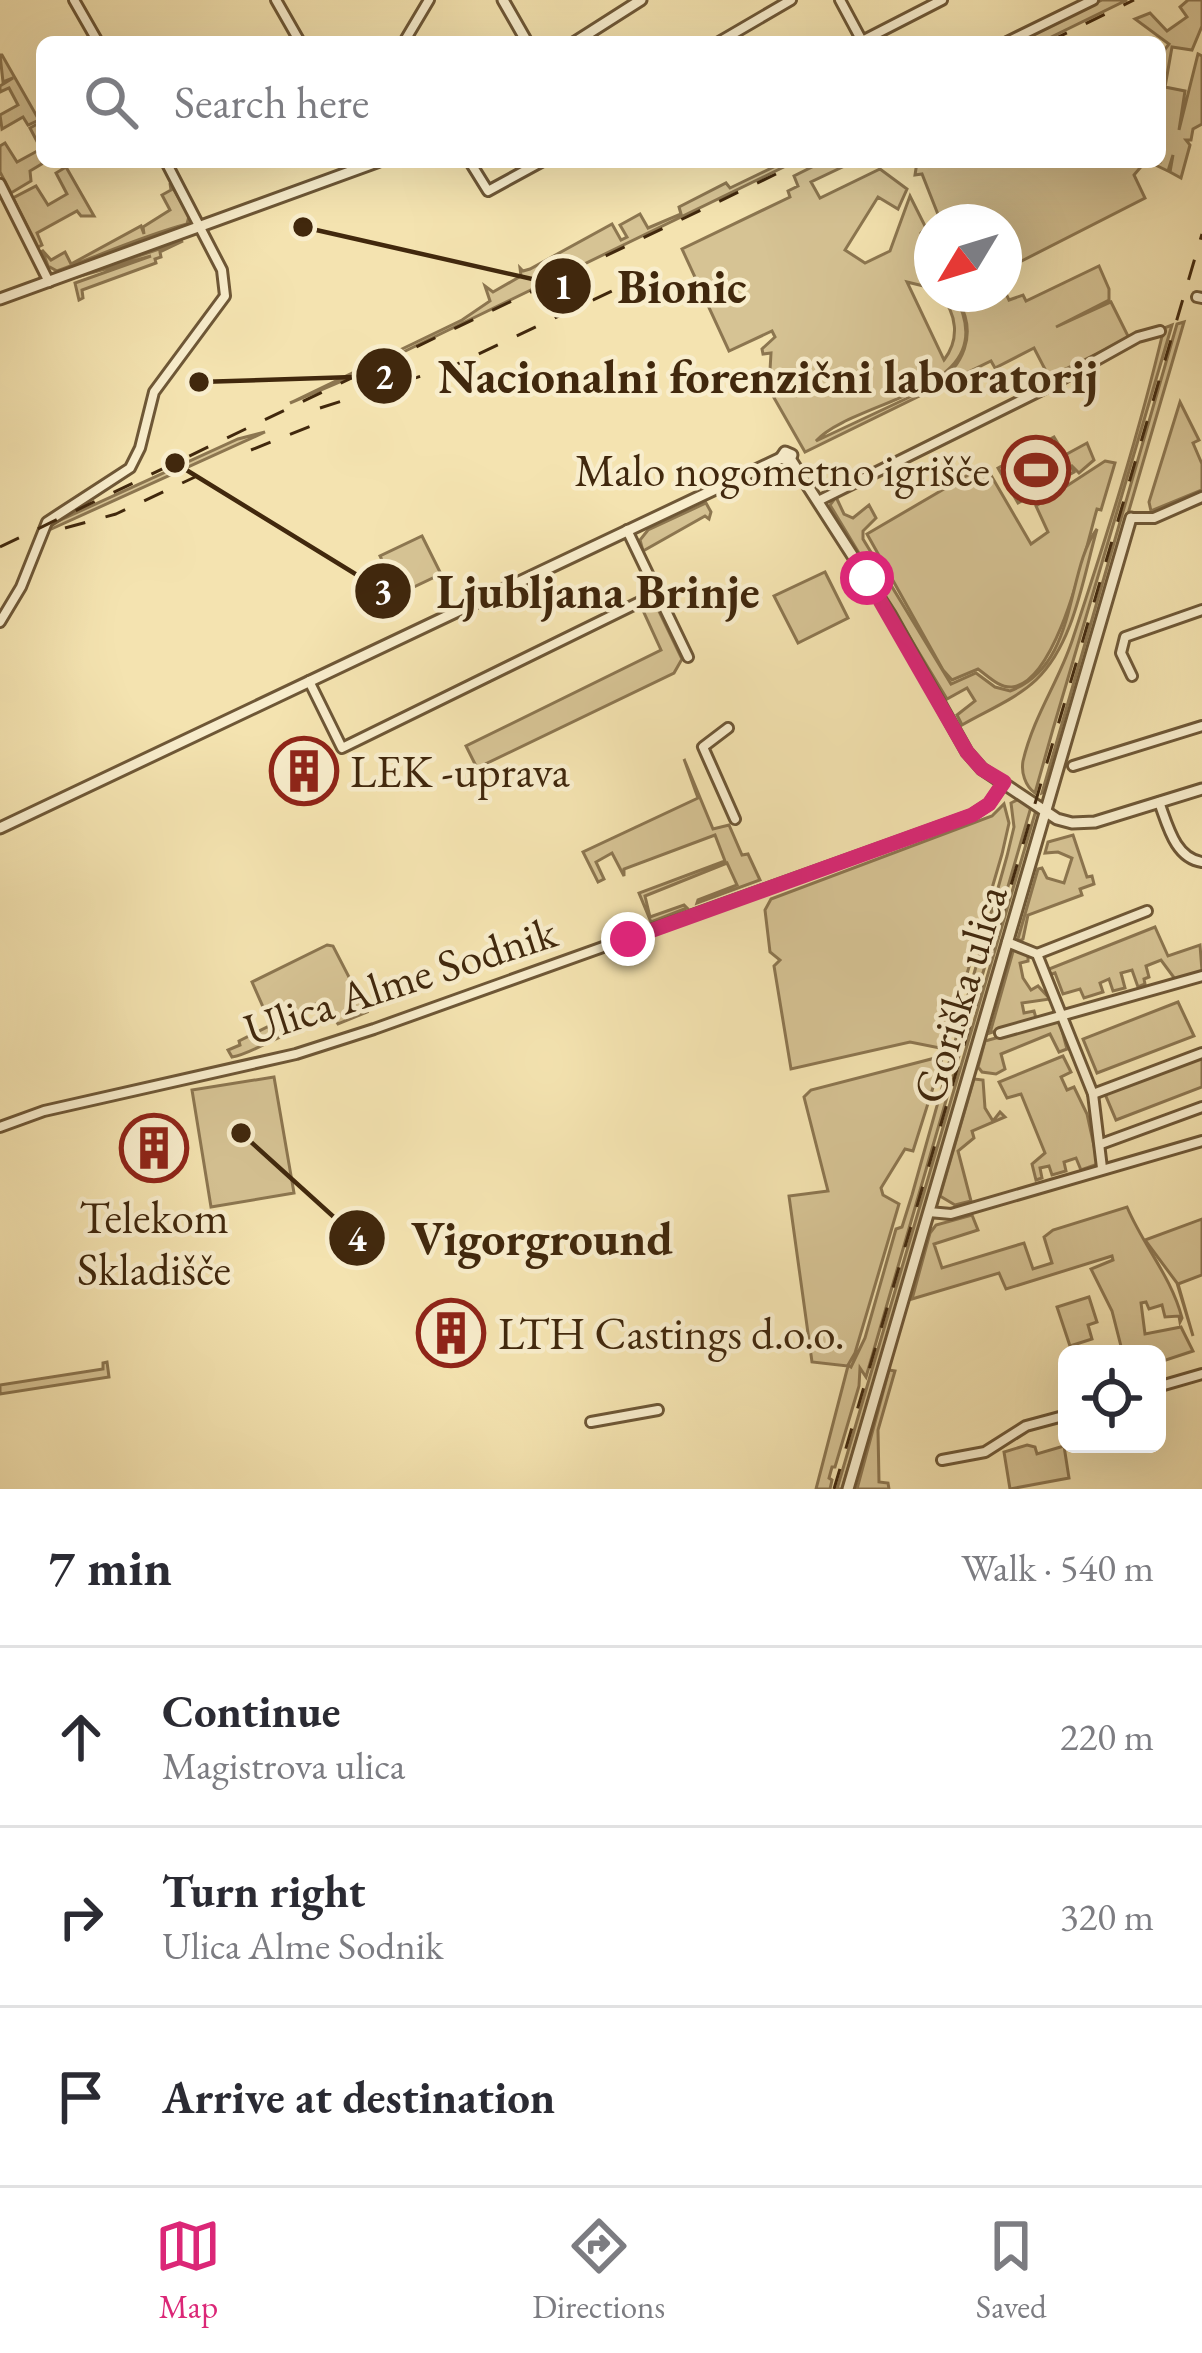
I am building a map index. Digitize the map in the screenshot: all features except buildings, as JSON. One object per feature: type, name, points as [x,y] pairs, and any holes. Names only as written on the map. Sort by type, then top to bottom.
[{"type":"street","points":[[74,0],[95,36]]},
{"type":"street","points":[[276,0],[297,36]]},
{"type":"street","points":[[408,36],[429,0]]},
{"type":"street","points":[[503,0],[524,36]]},
{"type":"street","points":[[584,36],[640,0]]},
{"type":"street","points":[[729,36],[791,0]]},
{"type":"street","points":[[840,0],[860,36]]},
{"type":"street","points":[[873,36],[941,0]]},
{"type":"street","points":[[1019,36],[1093,0]]},
{"type":"street","points":[[0,622],[21,587],[47,522],[130,468],[138,455],[154,392],[224,299],[225,277],[169,168]]},
{"type":"street","points":[[0,299],[359,168]]},
{"type":"street","points":[[474,168],[488,191],[530,168]]},
{"type":"street","points":[[0,184],[49,282]]},
{"type":"street","points":[[818,501],[1138,337],[1160,331]]},
{"type":"street","points":[[0,828],[786,459],[818,501],[908,644],[967,752],[982,769],[1058,820],[1086,824],[1202,789]]},
{"type":"street","points":[[1132,518],[1154,518],[1202,496]]},
{"type":"street","name":"Goriška ulica","points":[[848,1489],[1132,518]]},
{"type":"street","points":[[627,530],[688,657]]},
{"type":"street","points":[[309,682],[342,748],[656,594]]},
{"type":"street","points":[[1132,676],[1121,653],[1125,637],[1202,610]]},
{"type":"street","points":[[1073,766],[1202,726]]},
{"type":"street","points":[[728,728],[703,747],[735,819]]},
{"type":"street","name":"Ulica Alme Sodnik","points":[[0,1127],[44,1111],[296,1054],[374,1029],[972,815],[989,804],[1004,782]]},
{"type":"street","points":[[1159,802],[1181,851],[1189,860],[1202,862]]},
{"type":"street","points":[[1007,942],[1037,954],[1148,911]]},
{"type":"street","points":[[1037,954],[1094,1094],[1102,1168]]},
{"type":"street","points":[[1000,1033],[1202,976]]},
{"type":"street","points":[[1094,1094],[1202,1053]]},
{"type":"street","points":[[1100,1144],[1202,1107]]},
{"type":"street","points":[[928,1212],[952,1214],[1202,1142]]},
{"type":"street","points":[[1166,1385],[1202,1374]]},
{"type":"street","points":[[591,1422],[658,1410]]},
{"type":"street","points":[[942,1460],[985,1452],[1026,1426],[1058,1417]]},
{"type":"shaded area","points":[[1102,0],[1127,0],[1053,36],[1028,36]]},
{"type":"shaded area","points":[[1188,0],[1202,0],[1202,26],[1192,50],[1172,47],[1166,81],[1166,36],[1158,36],[1135,19],[1150,13],[1167,31],[1187,17],[1180,7]]},
{"type":"shaded area","points":[[1198,54],[1202,56],[1202,124],[1186,140],[1190,145],[1181,178],[1170,172],[1173,155],[1168,171],[1162,168],[1166,168],[1166,87],[1185,91],[1179,130]]},
{"type":"shaded area","points":[[0,55],[36,115],[36,121],[28,125],[23,117],[2,129],[0,115],[18,105],[9,88],[0,92],[0,86],[13,78],[3,82]]},
{"type":"shaded area","points":[[5,143],[17,162],[36,152],[31,181],[11,193],[0,172],[0,146]]},
{"type":"shaded area","points":[[67,168],[94,216],[81,216],[77,211],[37,233],[42,245],[38,247],[13,198],[36,186],[48,205],[67,194],[56,173]]},
{"type":"shaded area","points":[[772,168],[782,168],[290,403],[462,320],[490,301],[485,286],[493,292],[521,276],[520,268],[530,269],[612,224],[621,240],[627,237],[620,225],[640,214],[648,228],[681,214],[679,207],[726,183],[730,188]]},
{"type":"shaded area","points":[[810,168],[840,168],[811,182],[820,198],[880,169],[907,189],[898,209],[878,197],[845,250],[865,263],[890,251],[910,196],[914,204],[914,284],[907,282],[914,312],[921,312],[944,360],[953,344],[950,312],[961,312],[966,327],[962,352],[945,372],[921,388],[835,426],[816,441],[944,378],[960,360],[964,349],[967,326],[963,312],[1022,312],[1022,295],[1026,301],[1099,266],[1109,300],[1056,327],[1111,302],[1129,338],[1049,377],[1034,348],[995,368],[991,361],[805,452],[761,375],[770,370],[771,353],[763,354],[762,349],[775,337],[772,331],[729,351],[682,249],[790,197],[788,191],[798,186],[794,176]]},
{"type":"shaded area","points":[[916,168],[1140,168],[1134,175],[1145,198],[1022,261],[1022,204],[934,204],[922,174],[915,175]]},
{"type":"shaded area","points":[[170,183],[189,216],[187,224],[57,271],[48,266],[42,250],[51,260],[65,252],[71,264],[141,226],[144,234],[143,227],[170,210],[162,195],[171,190]]},
{"type":"shaded area","points":[[183,241],[160,252],[156,263],[82,290],[79,300],[75,283],[151,256],[73,278]]},
{"type":"shaded area","points":[[1184,322],[1047,791],[1042,793],[1177,324]]},
{"type":"shaded area","points":[[1172,325],[1035,793],[1023,774],[1023,761],[1072,641],[1164,328]]},
{"type":"shaded area","points":[[1180,402],[1199,440],[1193,443],[1202,464],[1202,490],[1151,511],[1149,502]]},
{"type":"shaded area","points":[[265,432],[47,531],[54,523],[238,439]]},
{"type":"shaded area","name":"Malo nogometno igrišče","points":[[1054,437],[1065,455],[1087,443],[1094,460],[1079,473],[1071,465],[1074,472],[1018,503],[998,468]]},
{"type":"shaded area","points":[[1105,461],[1115,463],[1101,510],[1097,509],[1068,610],[1043,662],[1028,679],[1012,687],[998,684],[978,669],[952,680],[867,534],[985,465],[1031,544],[1048,532],[1036,506]]},
{"type":"shaded area","points":[[836,497],[844,514],[853,518],[869,505],[876,518],[863,531],[863,539],[951,684],[976,673],[1010,691],[1032,678],[1059,639],[1097,529],[1076,609],[1049,665],[1019,693],[962,725],[957,715],[975,701],[967,688],[947,699],[830,505]]},
{"type":"shaded area","points":[[706,503],[709,519],[705,516],[643,551],[640,540],[648,530]]},
{"type":"shaded area","points":[[422,536],[441,574],[399,594],[380,556]]},
{"type":"shaded area","points":[[825,572],[848,618],[798,643],[774,596]]},
{"type":"shaded area","points":[[656,605],[682,659],[674,673],[477,768],[466,746],[661,650],[641,606]]},
{"type":"shaded area","points":[[684,759],[713,829],[729,825],[760,880],[697,903],[737,885],[727,863],[645,896],[650,917],[684,905],[687,908],[651,922],[639,893],[725,861],[715,835],[624,869],[624,876],[612,853],[596,862],[604,879],[598,882],[583,852],[698,798]]},
{"type":"shaded area","points":[[1019,799],[1031,807],[866,1377],[860,1368],[859,1386],[829,1478],[830,1489],[816,1489],[848,1366],[812,1362],[789,1196],[828,1191],[804,1097],[811,1090],[943,1056],[913,1151],[905,1149],[881,1188],[883,1195],[899,1204],[851,1367],[865,1338],[896,1229],[902,1227],[912,1195],[1007,856],[1014,827],[1011,803]]},
{"type":"shaded area","points":[[1004,804],[1009,823],[1002,854],[945,1049],[910,1042],[791,1069],[774,966],[780,960],[770,952],[765,910],[771,899],[992,816]]},
{"type":"shaded area","points":[[1036,810],[1040,817],[842,1489],[837,1489]]},
{"type":"shaded area","points":[[1073,835],[1087,877],[1092,876],[1094,884],[1080,889],[1082,895],[1028,915],[1023,939],[1017,942],[1038,869],[1047,878],[1064,883],[1072,858],[1045,853],[1048,842]]},
{"type":"shaded area","points":[[1155,927],[1168,956],[1200,945],[1202,971],[1175,979],[1161,960],[1146,966],[1149,977],[1145,984],[1138,987],[1132,970],[1121,973],[1125,988],[1113,991],[1109,979],[1100,983],[1103,992],[1084,998],[1080,989],[1063,994],[1055,973],[1049,975],[1049,969]]},
{"type":"shaded area","points":[[333,946],[367,1012],[338,1024],[323,1001],[280,1020],[286,1035],[232,1057],[228,1050],[271,1025],[252,982]]},
{"type":"shaded area","points":[[1014,948],[1028,953],[1028,961],[1020,963],[1031,990],[1038,986],[1050,999],[1022,1003],[1024,1013],[1034,1011],[1036,1018],[990,1033]]},
{"type":"shaded area","points":[[1178,1002],[1194,1036],[1097,1073],[1083,1039]]},
{"type":"shaded area","points":[[1060,1023],[1067,1049],[1059,1052],[1050,1034],[1001,1054],[1005,1069],[996,1074],[978,1067],[985,1041]]},
{"type":"shaded area","points":[[1063,1056],[1071,1072],[1061,1077],[1067,1090],[1074,1087],[1087,1114],[1098,1164],[1081,1170],[1076,1158],[1064,1162],[1066,1171],[1052,1175],[1049,1166],[1040,1168],[1042,1178],[1036,1180],[1032,1164],[1045,1153],[1021,1094],[1007,1098],[999,1082]]},
{"type":"shaded area","points":[[1202,1058],[1202,1087],[1116,1120],[1105,1094]]},
{"type":"shaded area","points":[[274,1077],[294,1193],[211,1207],[192,1090]]},
{"type":"shaded area","points":[[974,1079],[983,1080],[985,1108],[993,1121],[1000,1112],[1005,1117],[972,1131],[974,1138],[958,1151],[971,1201],[955,1205],[940,1196]]},
{"type":"shaded area","points":[[1127,1207],[1182,1318],[1180,1322],[1179,1316],[1165,1317],[1162,1305],[1149,1309],[1146,1302],[1141,1303],[1145,1334],[1181,1327],[1193,1351],[1166,1360],[1166,1345],[1121,1345],[1112,1311],[1091,1269],[1113,1260],[1112,1256],[1006,1289],[999,1273],[912,1299],[936,1225],[972,1215],[978,1230],[934,1244],[942,1268],[1024,1243],[1033,1269],[1052,1263],[1044,1237]]},
{"type":"shaded area","points":[[1202,1219],[1202,1275],[1178,1284],[1193,1336],[1177,1283],[1145,1240]]},
{"type":"shaded area","points":[[1089,1297],[1097,1322],[1088,1325],[1092,1339],[1070,1345],[1057,1307]]},
{"type":"shaded area","points":[[107,1362],[109,1377],[0,1394],[0,1385],[103,1369]]},
{"type":"shaded area","points":[[889,1370],[895,1371],[878,1430],[879,1482],[888,1483],[889,1489],[857,1489]]},
{"type":"shaded area","points":[[1027,1445],[1035,1447],[1037,1454],[1058,1448],[1058,1453],[1065,1453],[1069,1478],[1010,1489],[1004,1452]]},
{"type":"railway","points":[[1060,36],[1134,0]]},
{"type":"railway","points":[[0,547],[789,168]]},
{"type":"railway","points":[[834,1489],[1202,234]]},
{"type":"railway","points":[[320,408],[453,366],[648,274]]},
{"type":"railway","points":[[251,450],[326,420]]},
{"type":"railway","points":[[65,528],[116,514],[195,477]]},
{"type":"place","name":"Bionic","points":[[303,227]]},
{"type":"place","name":"Nacionalni forenzični laboratorij","points":[[199,382]]},
{"type":"place","name":"Ljubljana Brinje","points":[[175,463]]},
{"type":"place","name":"Malo nogometno igrišče","points":[[1036,470]]},
{"type":"place","name":"LEK -uprava","points":[[304,771]]},
{"type":"place","name":"Vigorground","points":[[241,1133]]},
{"type":"place","name":"Telekom Skladišče","points":[[154,1148]]},
{"type":"place","name":"LTH Castings d.o.o.","points":[[451,1333]]},
{"type":"route","points":[[628,939],[972,815],[994,798],[1004,782],[982,769],[967,752],[867,578]]}]
